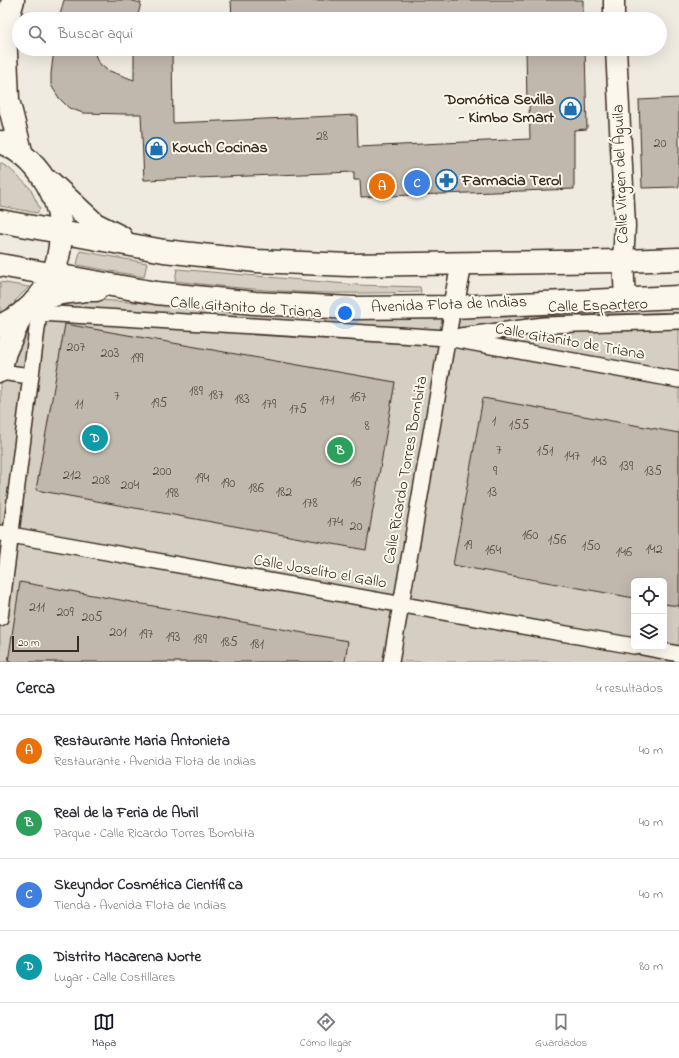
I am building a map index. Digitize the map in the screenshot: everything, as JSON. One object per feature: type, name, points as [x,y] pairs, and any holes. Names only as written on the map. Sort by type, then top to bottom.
[{"type":"main road","points":[[12,0],[3,34],[8,100],[22,155]]},
{"type":"main road","points":[[0,142],[22,155],[95,224],[142,247]]},
{"type":"main road","points":[[0,372],[5,352],[53,274],[60,247],[60,216],[56,201],[40,172]]},
{"type":"main road","points":[[0,221],[184,254],[265,262],[349,265],[679,259]]},
{"type":"main road","name":"Avenida Flota de Indias","points":[[0,265],[156,293],[255,303],[352,308],[453,307],[679,297]]},
{"type":"main road","points":[[0,326],[61,293],[86,290],[137,290]]},
{"type":"street","points":[[614,0],[614,12]]},
{"type":"street","name":"Calle Virgen del Águila","points":[[616,56],[624,226],[624,299]]},
{"type":"street","points":[[453,307],[462,263]]},
{"type":"street","name":"Calle Ricardo Torres Bombita","points":[[391,662],[453,307]]},
{"type":"street","points":[[0,618],[5,534],[31,376],[32,309]]},
{"type":"street","name":"Calle Gitanito de Triana","points":[[32,309],[447,338],[679,380]]},
{"type":"street","name":"Calle Espartero","points":[[447,338],[544,325],[679,321]]},
{"type":"street","points":[[0,372],[31,376]]},
{"type":"street","name":"Calle Joselito el Gallo","points":[[5,534],[631,645]]},
{"type":"street","points":[[658,650],[679,654]]},
{"type":"shaded area","points":[[0,163],[9,168],[30,188],[40,209],[37,213],[0,206]]},
{"type":"shaded area","points":[[80,251],[147,263],[144,277],[77,265]]},
{"type":"shaded area","points":[[177,269],[358,285],[420,287],[421,292],[330,293],[237,288],[175,281]]},
{"type":"shaded area","points":[[0,282],[29,287],[14,302],[97,300],[426,319],[679,312],[679,662],[0,662]]},
{"type":"building","points":[[64,0],[129,0],[141,3],[139,12],[61,12]]},
{"type":"building","points":[[231,0],[583,0],[583,12],[232,12]]},
{"type":"building","points":[[53,56],[96,56],[101,65],[107,70],[134,80],[134,56],[172,56],[173,123],[357,115],[358,147],[530,139],[529,103],[527,103],[526,56],[585,56],[587,129],[574,130],[574,189],[361,197],[360,180],[354,180],[354,172],[144,180],[141,114],[83,113],[69,108],[59,98],[51,85]]},
{"type":"building","points":[[679,98],[679,187],[642,188],[639,100]]},
{"type":"building","points":[[65,324],[395,382],[366,550],[36,490]]},
{"type":"building","points":[[483,398],[679,433],[679,606],[667,604],[667,578],[631,578],[631,597],[453,565]]},
{"type":"building","points":[[20,582],[348,641],[345,662],[8,662]]},
{"type":"place","name":"Domótica Sevilla - Kimbo Smart","points":[[570,109]]},
{"type":"place","name":"Kouch Cocinas","points":[[156,148]]},
{"type":"place","name":"Farmacia Terol","points":[[446,181]]},
{"type":"place","name":"Skeyndor Cosmética Científica","points":[[417,183]]},
{"type":"place","name":"Restaurante Maria Antonieta","points":[[382,186]]},
{"type":"place","name":"Distrito Macarena Norte","points":[[95,438]]},
{"type":"place","name":"Real de la Feria de Abril","points":[[340,450]]}]
